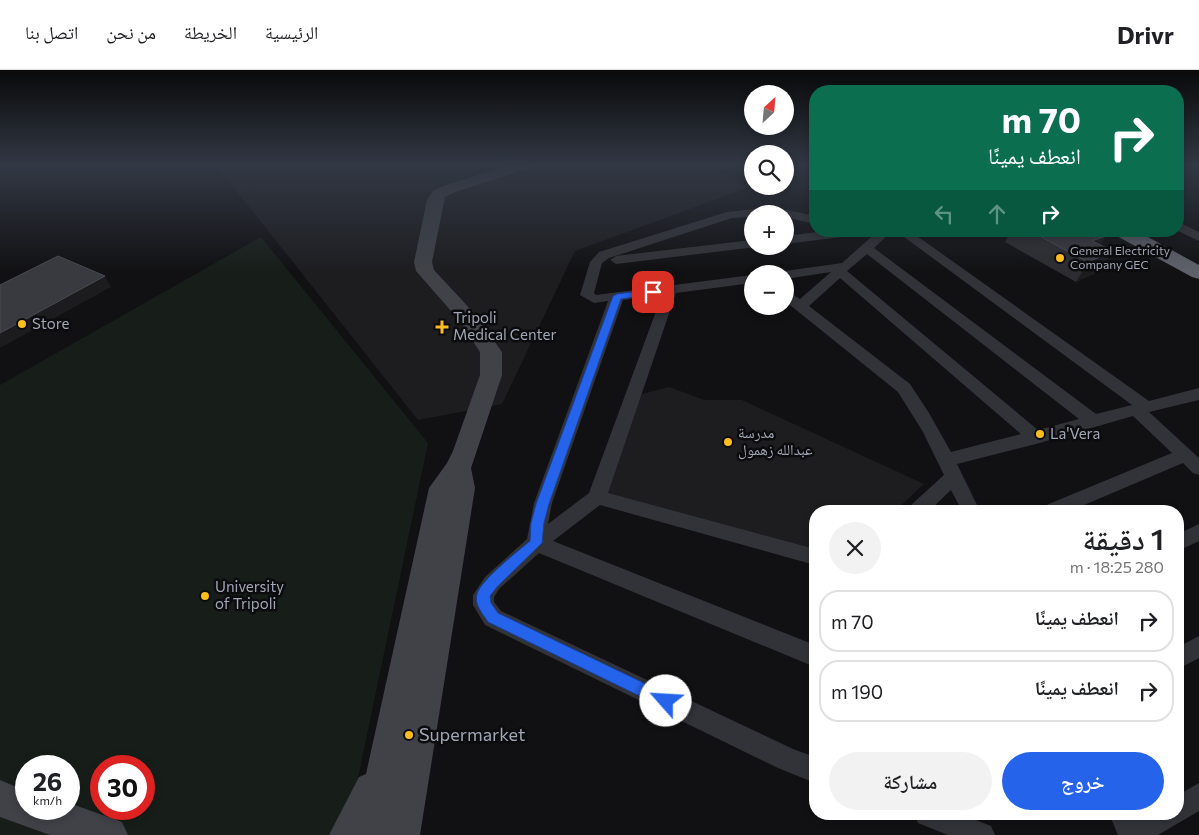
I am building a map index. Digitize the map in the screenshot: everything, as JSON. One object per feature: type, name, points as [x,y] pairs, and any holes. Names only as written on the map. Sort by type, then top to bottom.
[{"type":"highway","points":[[1133,237],[1199,273]]},
{"type":"highway","points":[[1153,237],[1199,262]]},
{"type":"street","points":[[372,835],[442,488],[458,468],[491,376],[490,352],[471,322],[425,271],[423,262],[435,201]]},
{"type":"street","points":[[744,281],[594,299],[587,294],[596,262],[604,256],[731,215],[765,212],[809,219]]},
{"type":"street","points":[[1184,229],[1199,237]]},
{"type":"street","points":[[794,239],[809,237]]},
{"type":"street","points":[[800,306],[879,237]]},
{"type":"street","points":[[910,237],[1141,408],[1199,468]]},
{"type":"street","points":[[596,262],[744,245]]},
{"type":"street","points":[[867,248],[1092,420]]},
{"type":"street","points":[[794,274],[844,269],[1036,438]]},
{"type":"street","points":[[670,290],[598,497],[536,543],[492,583],[483,595],[484,605],[493,618],[787,760],[809,768]]},
{"type":"street","points":[[536,543],[542,504],[617,296]]},
{"type":"street","points":[[794,301],[904,388],[913,400],[946,460],[968,505]]},
{"type":"street","points":[[946,460],[1036,438],[1092,420],[1199,394]]},
{"type":"street","points":[[1065,505],[1185,455]]},
{"type":"street","points":[[401,835],[462,488],[458,468]]},
{"type":"street","points":[[924,505],[954,477]]},
{"type":"street","points":[[598,497],[809,555]]},
{"type":"street","points":[[1184,540],[1199,532]]},
{"type":"street","points":[[536,543],[809,654]]},
{"type":"street","points":[[1184,655],[1199,646]]},
{"type":"street","points":[[348,835],[359,818],[389,751]]},
{"type":"street","points":[[1184,805],[1199,796]]},
{"type":"street","points":[[0,798],[15,804]]},
{"type":"street","points":[[61,820],[109,835]]},
{"type":"street","points":[[943,820],[982,835]]},
{"type":"street","points":[[1125,820],[1132,835],[1158,820]]},
{"type":"shaded area","name":"Tripoli Medical Center","points":[[244,201],[712,201],[575,251],[502,404],[418,420]]},
{"type":"shaded area","name":"University of Tripoli","points":[[261,237],[428,443],[346,835],[0,835],[0,385]]},
{"type":"shaded area","name":"مدرسة عبدالله زهمول","points":[[669,387],[704,400],[742,400],[924,484],[901,505],[809,505],[809,549],[601,493],[642,394]]},
{"type":"building","points":[[1041,237],[1103,237],[1092,241],[1113,251],[1088,262]]},
{"type":"building","name":"Store","points":[[58,256],[105,276],[0,333],[0,285]]},
{"type":"place","name":"General Electricity Company GEC","points":[[1060,258]]},
{"type":"place","name":"Store","points":[[22,324]]},
{"type":"place","name":"Tripoli Medical Center","points":[[442,327]]},
{"type":"place","name":"La'Vera","points":[[1040,434]]},
{"type":"place","name":"مدرسة عبدالله زهمول","points":[[728,442]]},
{"type":"place","name":"University of Tripoli","points":[[205,596]]},
{"type":"place","name":"Supermarket","points":[[409,735]]},
{"type":"route","points":[[653,292],[617,296],[542,504],[536,543],[492,583],[483,595],[484,605],[493,618],[666,701]]}]
